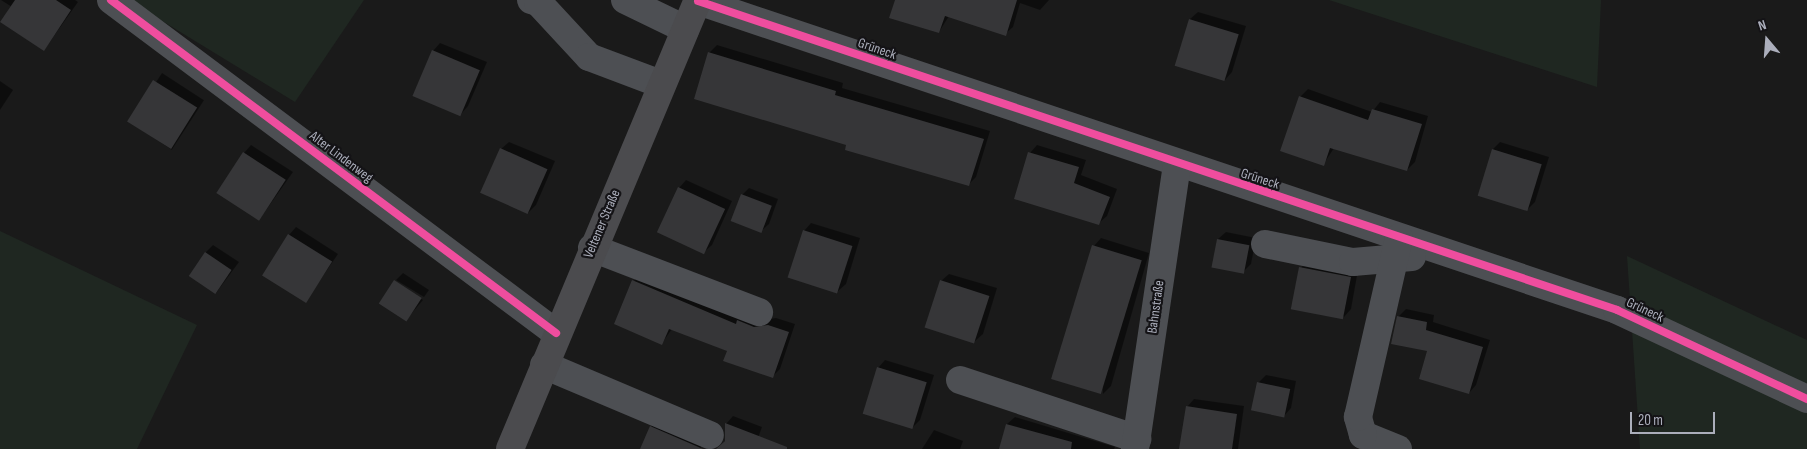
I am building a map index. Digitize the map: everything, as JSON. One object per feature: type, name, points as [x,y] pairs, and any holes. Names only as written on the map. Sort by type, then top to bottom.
[{"type":"main road","name":"Veltener Straße","points":[[510,449],[592,248],[698,0]]},
{"type":"street","name":"Alter Lindenweg","points":[[111,0],[556,334]]},
{"type":"street","points":[[531,0],[538,2],[589,57],[661,84]]},
{"type":"street","points":[[625,0],[686,29]]},
{"type":"street","name":"Grüneck","points":[[698,0],[1177,164],[1397,248],[1448,254],[1617,310],[1807,399]]},
{"type":"street","name":"Bahnstraße","points":[[1136,444],[1177,164]]},
{"type":"street","points":[[1265,244],[1353,262],[1397,248]]},
{"type":"street","points":[[592,248],[759,312]]},
{"type":"street","points":[[1397,248],[1358,417],[1363,435],[1398,449]]},
{"type":"street","points":[[544,366],[710,435]]},
{"type":"street","points":[[960,380],[1136,444]]},
{"type":"shaded area","points":[[128,0],[364,0],[295,102]]},
{"type":"shaded area","points":[[1329,0],[1601,0],[1597,87]]},
{"type":"shaded area","points":[[0,231],[197,325],[137,449],[0,449]]},
{"type":"shaded area","points":[[1627,256],[1807,340],[1807,449],[1640,449]]},
{"type":"building","points":[[15,0],[56,0],[71,10],[44,51],[0,22]]},
{"type":"building","points":[[895,0],[1017,0],[1006,36],[945,16],[939,33],[889,18]]},
{"type":"building","points":[[1189,19],[1239,34],[1224,81],[1175,66]]},
{"type":"building","points":[[432,50],[480,70],[460,116],[412,96]]},
{"type":"building","points":[[708,52],[836,91],[835,95],[984,139],[969,186],[845,150],[846,145],[694,99]]},
{"type":"building","points":[[153,80],[197,108],[171,149],[127,122]]},
{"type":"building","points":[[1299,96],[1368,120],[1372,109],[1422,124],[1407,171],[1330,148],[1324,166],[1280,151]]},
{"type":"building","points":[[500,148],[548,169],[528,214],[480,193]]},
{"type":"building","points":[[1492,149],[1542,164],[1527,211],[1478,196]]},
{"type":"building","points":[[243,152],[286,180],[259,221],[216,193]]},
{"type":"building","points":[[1028,152],[1079,167],[1074,183],[1110,197],[1099,225],[1014,199]]},
{"type":"building","points":[[678,187],[725,209],[704,254],[657,232]]},
{"type":"building","points":[[741,194],[772,206],[761,233],[731,221]]},
{"type":"building","points":[[803,230],[852,246],[837,294],[788,278]]},
{"type":"building","points":[[288,234],[332,262],[306,303],[262,276]]},
{"type":"building","points":[[1217,239],[1249,245],[1244,274],[1211,267]]},
{"type":"building","points":[[1092,245],[1142,260],[1101,394],[1051,379]]},
{"type":"building","points":[[205,252],[232,270],[215,294],[189,276]]},
{"type":"building","points":[[1299,267],[1351,277],[1343,319],[1291,309]]},
{"type":"building","points":[[394,280],[422,298],[406,321],[379,303]]},
{"type":"building","points":[[632,280],[736,324],[737,320],[754,327],[768,325],[789,332],[773,378],[723,361],[727,351],[669,329],[662,345],[614,324]]},
{"type":"building","points":[[940,280],[989,296],[974,344],[925,328]]},
{"type":"building","points":[[1397,316],[1427,322],[1426,330],[1483,347],[1469,394],[1419,379],[1427,351],[1391,344]]},
{"type":"building","points":[[877,367],[927,382],[912,429],[863,414]]},
{"type":"building","points":[[1257,382],[1290,389],[1284,417],[1251,410]]},
{"type":"building","points":[[1186,406],[1237,414],[1232,449],[1179,449]]},
{"type":"building","points":[[725,423],[787,447],[787,449],[716,449],[725,441]]},
{"type":"building","points":[[1006,424],[1072,442],[1071,449],[999,449]]},
{"type":"building","points":[[650,426],[703,449],[640,449]]},
{"type":"cycle path","points":[[111,0],[556,333]]},
{"type":"cycle path","points":[[698,1],[1617,310],[1807,399]]}]
